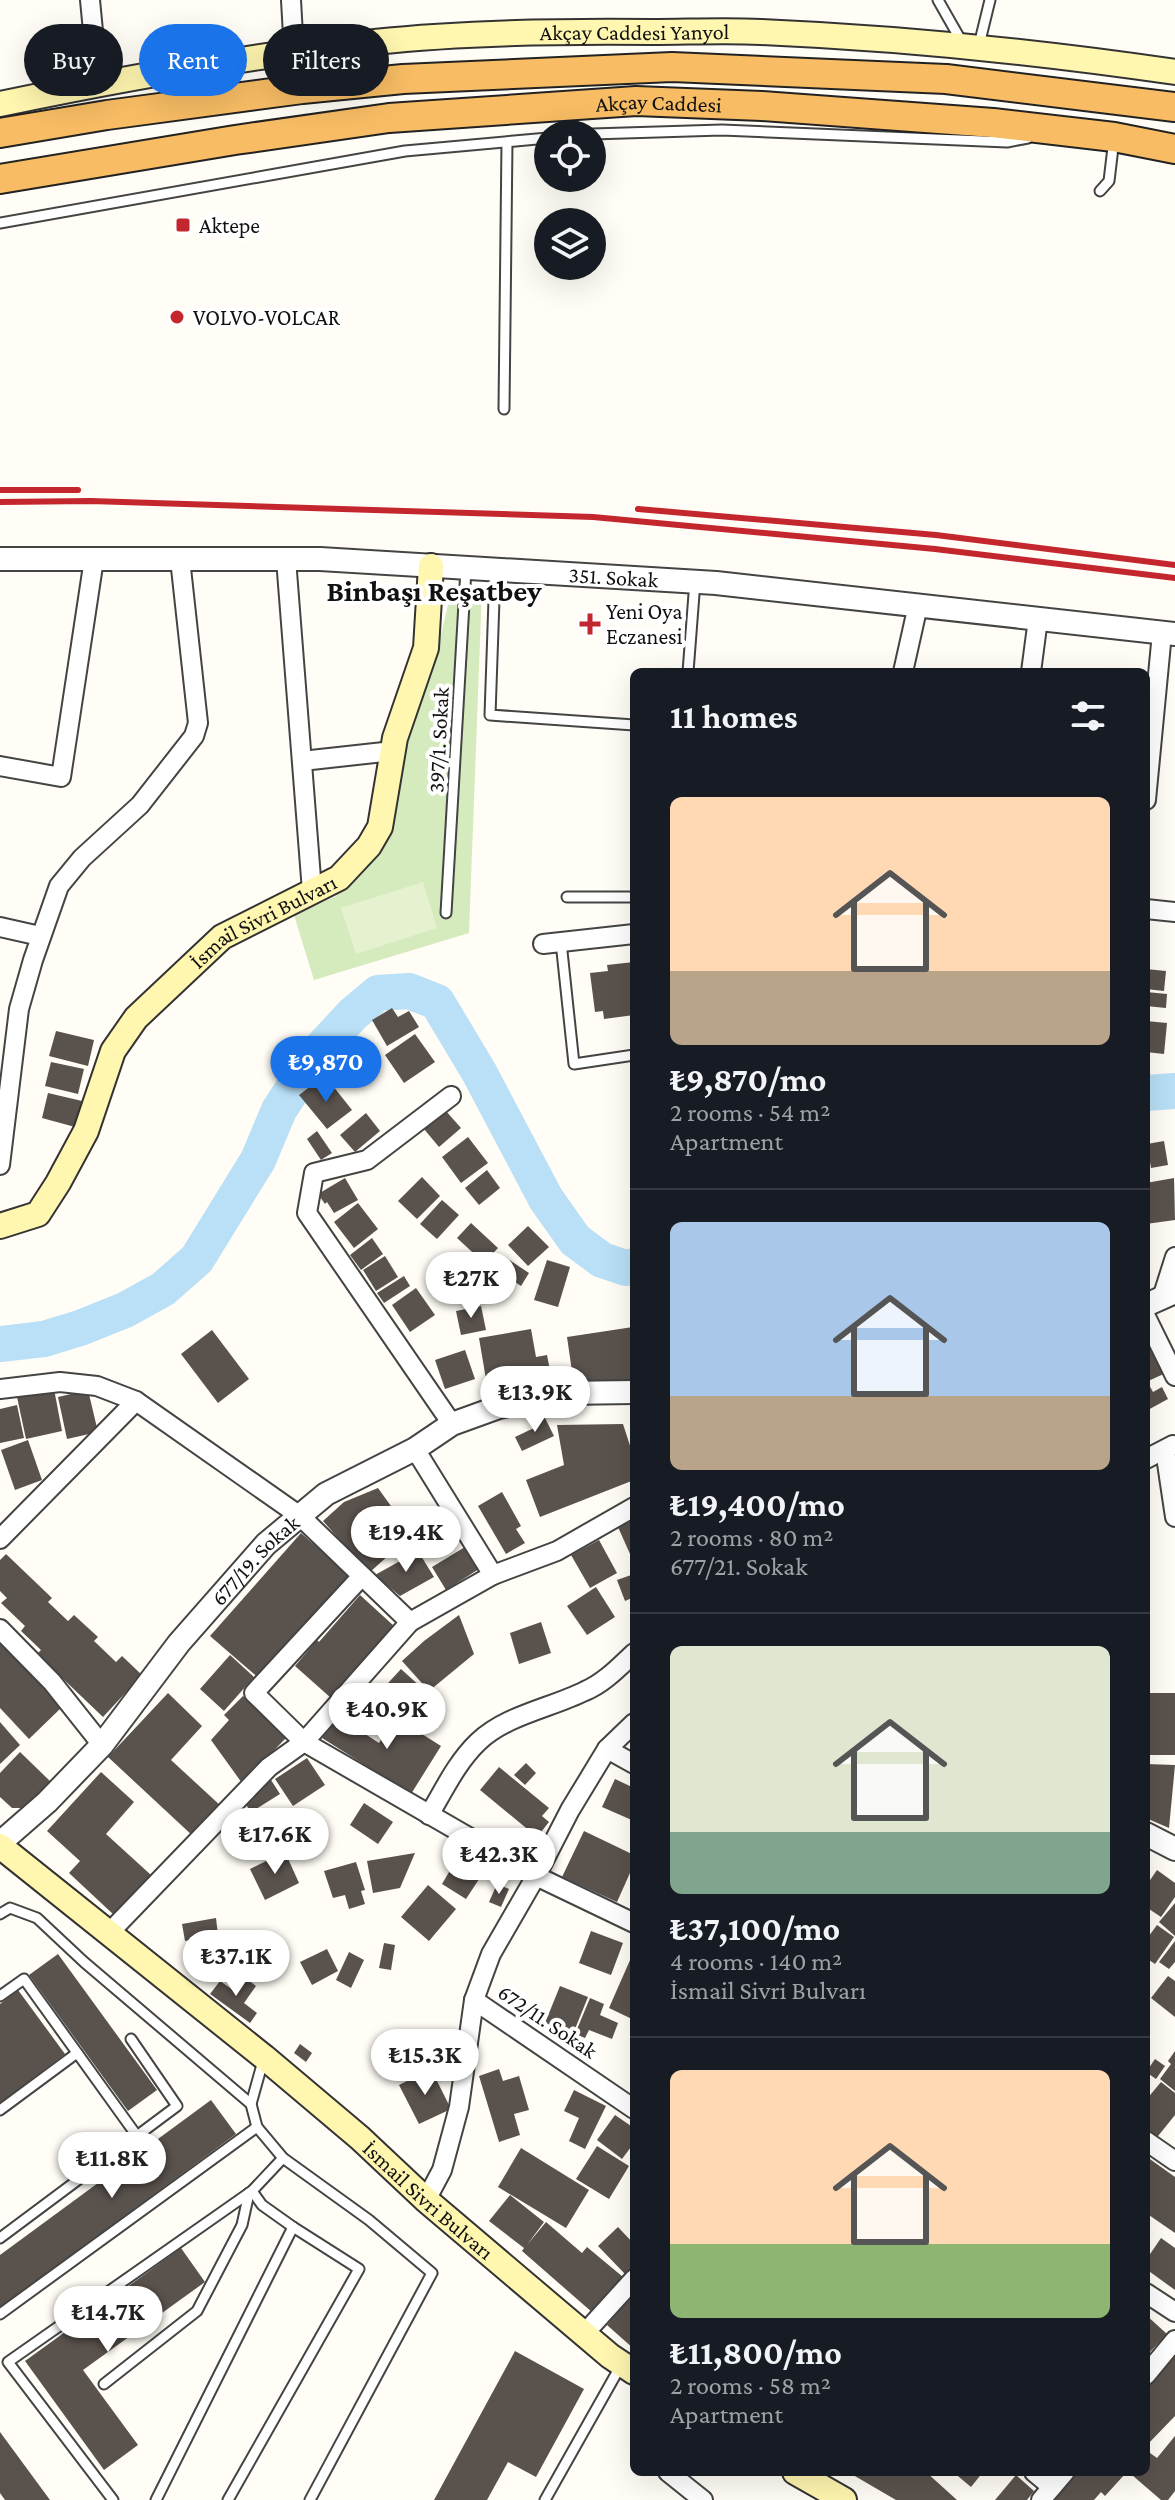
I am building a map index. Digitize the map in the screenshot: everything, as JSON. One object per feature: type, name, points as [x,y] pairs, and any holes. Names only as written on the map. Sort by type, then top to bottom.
[{"type":"highway","name":"Akçay Caddesi","points":[[0,133],[107,115],[403,79],[672,67],[946,79],[1175,107]]},
{"type":"highway","name":"Akçay Caddesi","points":[[0,179],[389,118],[636,101],[883,113],[1067,131],[1175,149]]},
{"type":"main road","name":"Akçay Caddesi Yanyol","points":[[389,41],[578,31],[758,32],[971,47],[1174,70]]},
{"type":"main road","name":"Akçay Caddesi Yanyol","points":[[123,79],[263,58]]},
{"type":"main road","name":"Akçay Caddesi Yanyol","points":[[0,104],[37,96]]},
{"type":"main road","name":"İsmail Sivri Bulvarı","points":[[0,1226],[38,1214],[86,1131],[113,1051],[136,1018],[222,937],[339,878],[369,846],[380,827],[393,751],[426,648],[431,566]]},
{"type":"main road","name":"İsmail Sivri Bulvarı","points":[[0,1844],[264,2057],[360,2138],[426,2200],[628,2368]]},
{"type":"main road","points":[[802,2476],[844,2500]]},
{"type":"street","points":[[90,0],[92,24]]},
{"type":"street","points":[[291,0],[292,24]]},
{"type":"street","name":"351. Sokak","points":[[0,559],[286,559],[695,581],[1168,634]]},
{"type":"street","points":[[0,766],[61,777],[94,559]]},
{"type":"street","points":[[0,1165],[9,1020],[59,886],[82,858],[140,805],[194,736],[198,723],[180,559]]},
{"type":"street","points":[[286,559],[312,891]]},
{"type":"street","points":[[904,668],[918,605]]},
{"type":"street","points":[[1032,668],[1038,619]]},
{"type":"street","points":[[1150,770],[1168,634]]},
{"type":"street","points":[[302,761],[393,751]]},
{"type":"street","points":[[1150,909],[1175,912]]},
{"type":"street","points":[[0,927],[40,936]]},
{"type":"street","points":[[552,943],[630,934]]},
{"type":"street","points":[[451,1096],[367,1160],[314,1173],[307,1213],[452,1424]]},
{"type":"street","points":[[1161,1298],[1175,1257]]},
{"type":"street","points":[[1150,1325],[1175,1376]]},
{"type":"street","points":[[0,1389],[60,1382],[97,1386],[136,1401],[300,1516],[410,1622]]},
{"type":"street","name":"677/19. Sokak","points":[[0,1844],[47,1802],[102,1745],[179,1643],[266,1544],[326,1494],[415,1449],[452,1424],[499,1407],[564,1393],[630,1396]]},
{"type":"street","points":[[0,1539],[136,1401]]},
{"type":"street","points":[[1150,1457],[1170,1447],[1175,1517]]},
{"type":"street","points":[[415,1449],[493,1575]]},
{"type":"street","points":[[108,1934],[269,1767],[304,1742],[410,1622],[493,1575],[557,1551],[630,1509]]},
{"type":"street","points":[[362,1576],[254,1693],[304,1742],[536,1876],[630,1921]]},
{"type":"street","points":[[0,1629],[52,1682],[102,1745]]},
{"type":"street","points":[[429,1815],[461,1760],[480,1739],[507,1722],[587,1691],[630,1657]]},
{"type":"street","points":[[426,2200],[442,2170],[459,2107],[474,2000],[491,1954],[607,1749],[630,1727]]},
{"type":"street","points":[[607,1749],[630,1762]]},
{"type":"street","points":[[1150,1836],[1175,1849]]},
{"type":"street","name":"672/11. Sokak","points":[[474,2000],[630,2106]]},
{"type":"street","points":[[1150,2143],[1172,2152]]},
{"type":"street","points":[[584,2334],[630,2283]]},
{"type":"street","points":[[1150,2296],[1175,2312]]},
{"type":"street","points":[[1150,2370],[1175,2340]]},
{"type":"street","points":[[673,2476],[703,2500]]},
{"type":"street","points":[[1036,2476],[1047,2494],[1062,2476]]},
{"type":"lane","points":[[938,0],[971,47]]},
{"type":"lane","points":[[971,47],[990,0]]},
{"type":"lane","points":[[606,134],[722,130],[1007,142],[1067,131]]},
{"type":"lane","points":[[1100,191],[1109,181],[1114,137]]},
{"type":"lane","points":[[0,223],[405,151],[534,139]]},
{"type":"lane","points":[[504,409],[507,142]]},
{"type":"lane","name":"397/1. Sokak","points":[[446,913],[466,569]]},
{"type":"lane","points":[[495,571],[490,715],[630,725]]},
{"type":"lane","points":[[688,668],[695,581]]},
{"type":"lane","points":[[567,897],[630,897]]},
{"type":"lane","points":[[552,943],[574,1064],[630,1056]]},
{"type":"lane","points":[[0,1914],[10,1908],[37,1918],[251,2104]]},
{"type":"lane","points":[[0,1996],[24,1979],[137,2136]]},
{"type":"lane","points":[[0,2238],[177,2106],[131,2039]]},
{"type":"lane","points":[[0,2110],[77,2053]]},
{"type":"lane","points":[[264,2057],[251,2104],[257,2127],[283,2158],[369,2220],[432,2273],[310,2500]]},
{"type":"lane","points":[[0,2314],[257,2127]]},
{"type":"lane","points":[[8,2362],[251,2192],[283,2158]]},
{"type":"lane","points":[[228,2500],[359,2269],[262,2205],[251,2192]]},
{"type":"lane","points":[[104,2384],[197,2311],[242,2225],[251,2192]]},
{"type":"lane","points":[[156,2500],[293,2227]]},
{"type":"lane","points":[[0,2351],[113,2500]]},
{"type":"lane","points":[[545,2500],[628,2368]]},
{"type":"green space","points":[[482,588],[469,933],[314,980],[294,915],[336,896],[392,829],[405,736],[434,664],[448,605]]},
{"type":"green space","points":[[423,882],[437,928],[356,954],[341,908]]},
{"type":"building","points":[[630,962],[630,1016],[604,1019],[603,1011],[595,1012],[590,973],[608,971],[607,965]]},
{"type":"building","points":[[1150,969],[1166,971],[1164,991],[1150,989]]},
{"type":"building","points":[[1150,992],[1167,994],[1166,1008],[1150,1006]]},
{"type":"building","points":[[392,1008],[398,1017],[409,1011],[419,1027],[387,1046],[372,1020]]},
{"type":"building","points":[[1150,1021],[1167,1023],[1164,1054],[1150,1052]]},
{"type":"building","points":[[56,1031],[94,1040],[88,1066],[49,1056]]},
{"type":"building","points":[[415,1034],[435,1062],[404,1083],[385,1055]]},
{"type":"building","points":[[51,1062],[84,1069],[78,1094],[45,1086]]},
{"type":"building","points":[[316,1082],[325,1093],[333,1086],[352,1110],[327,1129],[299,1095]]},
{"type":"building","points":[[48,1093],[82,1101],[75,1127],[42,1118]]},
{"type":"building","points":[[445,1110],[461,1128],[439,1147],[424,1129]]},
{"type":"building","points":[[366,1113],[380,1131],[355,1152],[340,1135]]},
{"type":"building","points":[[317,1131],[332,1153],[321,1160],[307,1139]]},
{"type":"building","points":[[468,1137],[488,1163],[461,1183],[442,1157]]},
{"type":"building","points":[[1164,1141],[1168,1165],[1151,1168],[1150,1143]]},
{"type":"building","points":[[487,1170],[500,1188],[479,1205],[465,1188]]},
{"type":"building","points":[[422,1177],[440,1196],[417,1219],[398,1201]]},
{"type":"building","points":[[345,1178],[358,1200],[334,1213],[318,1194]]},
{"type":"building","points":[[1174,1178],[1175,1220],[1150,1223],[1150,1182]]},
{"type":"building","points":[[442,1200],[459,1215],[437,1239],[420,1224]]},
{"type":"building","points":[[358,1203],[378,1229],[354,1248],[334,1222]]},
{"type":"building","points":[[471,1223],[498,1248],[484,1263],[457,1238]]},
{"type":"building","points":[[528,1226],[549,1247],[528,1266],[508,1245]]},
{"type":"building","points":[[372,1238],[383,1254],[361,1270],[350,1255]]},
{"type":"building","points":[[385,1256],[398,1277],[376,1291],[363,1270]]},
{"type":"building","points":[[505,1257],[529,1273],[521,1286],[497,1270]]},
{"type":"building","points":[[547,1260],[570,1267],[558,1307],[534,1300]]},
{"type":"building","points":[[404,1276],[410,1286],[384,1303],[377,1293]]},
{"type":"building","points":[[416,1288],[435,1315],[410,1332],[392,1305]]},
{"type":"building","points":[[481,1306],[486,1330],[461,1335],[456,1311]]},
{"type":"building","points":[[630,1327],[630,1387],[574,1385],[567,1337]]},
{"type":"building","points":[[531,1329],[536,1357],[547,1355],[553,1386],[489,1397],[479,1338]]},
{"type":"building","points":[[212,1330],[249,1379],[218,1403],[181,1354]]},
{"type":"building","points":[[1150,1342],[1168,1372],[1150,1380]]},
{"type":"building","points":[[465,1350],[475,1379],[445,1389],[435,1360]]},
{"type":"building","points":[[1150,1387],[1153,1392],[1162,1387],[1168,1399],[1150,1409]]},
{"type":"building","points":[[54,1389],[62,1431],[26,1439],[17,1397]]},
{"type":"building","points":[[88,1390],[98,1432],[67,1439],[58,1397]]},
{"type":"building","points":[[17,1405],[24,1438],[0,1443],[0,1409]]},
{"type":"building","points":[[544,1416],[554,1436],[522,1451],[515,1437],[534,1428],[531,1422]]},
{"type":"building","points":[[623,1424],[630,1446],[630,1482],[540,1517],[526,1480],[564,1465],[557,1425]]},
{"type":"building","points":[[28,1440],[42,1480],[15,1490],[1,1450]]},
{"type":"building","points":[[378,1488],[411,1534],[385,1549],[390,1554],[369,1573],[323,1521],[344,1502]]},
{"type":"building","points":[[502,1492],[521,1526],[516,1529],[525,1543],[506,1554],[478,1506]]},
{"type":"building","points":[[630,1522],[630,1554],[618,1527]]},
{"type":"building","points":[[301,1533],[351,1577],[261,1680],[210,1636]]},
{"type":"building","points":[[599,1540],[617,1573],[590,1588],[571,1555]]},
{"type":"building","points":[[465,1547],[479,1569],[446,1590],[432,1567]]},
{"type":"building","points":[[418,1551],[434,1577],[400,1596],[375,1575]]},
{"type":"building","points":[[6,1554],[52,1598],[48,1602],[68,1621],[74,1615],[98,1637],[94,1641],[116,1662],[122,1656],[142,1675],[103,1717],[37,1654],[41,1650],[21,1631],[25,1626],[1,1603],[7,1598],[0,1591],[0,1560]]},
{"type":"building","points":[[630,1575],[630,1599],[625,1601],[617,1580]]},
{"type":"building","points":[[596,1587],[615,1617],[587,1635],[567,1606]]},
{"type":"building","points":[[360,1595],[394,1626],[331,1698],[295,1666]]},
{"type":"building","points":[[459,1615],[474,1654],[429,1691],[402,1661]]},
{"type":"building","points":[[541,1622],[551,1653],[519,1664],[510,1633]]},
{"type":"building","points":[[0,1643],[62,1707],[29,1739],[0,1708]]},
{"type":"building","points":[[230,1655],[254,1677],[224,1711],[200,1689]]},
{"type":"building","points":[[401,1669],[433,1698],[410,1723],[378,1694]]},
{"type":"building","points":[[168,1693],[202,1726],[171,1760],[222,1807],[194,1837],[108,1757]]},
{"type":"building","points":[[1150,1693],[1175,1693],[1175,1755],[1150,1755]]},
{"type":"building","points":[[243,1696],[286,1738],[242,1783],[211,1740],[229,1720],[224,1715]]},
{"type":"building","points":[[336,1715],[379,1743],[395,1717],[441,1746],[411,1794],[322,1738]]},
{"type":"building","points":[[0,1722],[20,1745],[0,1764]]},
{"type":"building","points":[[20,1752],[53,1784],[30,1808],[12,1808],[0,1797],[0,1773]]},
{"type":"building","points":[[307,1758],[325,1785],[293,1806],[275,1779]]},
{"type":"building","points":[[526,1763],[536,1773],[525,1785],[514,1775]]},
{"type":"building","points":[[1150,1764],[1175,1765],[1169,1828],[1150,1820]]},
{"type":"building","points":[[499,1767],[549,1808],[542,1816],[549,1822],[537,1837],[480,1790]]},
{"type":"building","points":[[101,1772],[134,1802],[106,1834],[151,1875],[114,1915],[69,1873],[80,1861],[47,1831]]},
{"type":"building","points":[[615,1779],[630,1786],[630,1819],[602,1807]]},
{"type":"building","points":[[271,1780],[280,1794],[251,1812],[242,1799]]},
{"type":"building","points":[[364,1803],[393,1822],[378,1844],[350,1825]]},
{"type":"building","points":[[584,1831],[630,1853],[630,1873],[617,1902],[562,1877]]},
{"type":"building","points":[[285,1852],[299,1883],[265,1900],[250,1869]]},
{"type":"building","points":[[415,1853],[400,1888],[373,1893],[367,1861]]},
{"type":"building","points":[[458,1857],[483,1873],[466,1899],[442,1884]]},
{"type":"building","points":[[356,1862],[365,1890],[361,1891],[365,1904],[349,1909],[345,1895],[333,1898],[324,1871]]},
{"type":"building","points":[[1157,1870],[1175,1883],[1175,1897],[1161,1917],[1150,1910],[1150,1880]]},
{"type":"building","points":[[497,1884],[509,1889],[501,1907],[489,1902]]},
{"type":"building","points":[[428,1885],[456,1909],[429,1941],[401,1917]]},
{"type":"building","points":[[1175,1903],[1175,1936],[1159,1922]]},
{"type":"building","points":[[216,1918],[218,1935],[185,1941],[182,1924]]},
{"type":"building","points":[[1157,1925],[1174,1937],[1155,1964],[1150,1961],[1150,1935]]},
{"type":"building","points":[[591,1931],[623,1943],[611,1975],[579,1963]]},
{"type":"building","points":[[1175,1941],[1175,1962],[1169,1969],[1159,1962]]},
{"type":"building","points":[[384,1943],[395,1945],[391,1970],[379,1968]]},
{"type":"building","points":[[327,1949],[338,1971],[312,1985],[300,1962]]},
{"type":"building","points":[[349,1952],[364,1960],[351,1988],[336,1980]]},
{"type":"building","points":[[58,1954],[157,2090],[128,2111],[29,1975]]},
{"type":"building","points":[[630,1960],[630,2018],[609,2008]]},
{"type":"building","points":[[243,1976],[256,1986],[244,2003],[257,2013],[250,2023],[210,1994],[220,1981],[233,1990]]},
{"type":"building","points":[[1168,1976],[1175,1981],[1175,2017],[1151,1998]]},
{"type":"building","points":[[560,1986],[588,1997],[573,2034],[545,2023]]},
{"type":"building","points":[[18,1990],[65,2054],[0,2103],[0,2004]]},
{"type":"building","points":[[590,1998],[604,2004],[600,2015],[618,2023],[612,2039],[589,2030],[585,2038],[575,2034]]},
{"type":"building","points":[[300,2044],[312,2053],[306,2062],[294,2053]]},
{"type":"building","points":[[1175,2051],[1175,2091],[1160,2079],[1171,2064],[1168,2061]]},
{"type":"building","points":[[1155,2059],[1165,2066],[1156,2079],[1150,2075],[1150,2066]]},
{"type":"building","points":[[431,2069],[451,2109],[419,2124],[399,2085]]},
{"type":"building","points":[[499,2069],[503,2081],[519,2076],[529,2110],[514,2114],[520,2135],[499,2142],[479,2076]]},
{"type":"building","points":[[1161,2082],[1175,2093],[1175,2115],[1154,2141],[1150,2138],[1150,2095]]},
{"type":"building","points":[[574,2090],[606,2106],[585,2149],[569,2141],[579,2118],[564,2111]]},
{"type":"building","points":[[211,2100],[236,2134],[0,2308],[0,2255]]},
{"type":"building","points":[[615,2115],[630,2125],[630,2148],[622,2159],[597,2140]]},
{"type":"building","points":[[597,2146],[629,2166],[609,2199],[576,2179]]},
{"type":"building","points":[[521,2148],[589,2190],[566,2228],[498,2187]]},
{"type":"building","points":[[1150,2159],[1175,2177],[1175,2233],[1150,2216]]},
{"type":"building","points":[[510,2195],[544,2222],[527,2245],[546,2222],[582,2253],[587,2247],[623,2277],[593,2313],[522,2251],[524,2248],[489,2221]]},
{"type":"building","points":[[618,2227],[630,2240],[630,2270],[625,2274],[598,2246]]},
{"type":"building","points":[[1161,2238],[1175,2248],[1175,2290],[1150,2272],[1150,2254]]},
{"type":"building","points":[[181,2248],[205,2282],[83,2370],[138,2445],[104,2470],[25,2361]]},
{"type":"building","points":[[630,2299],[630,2345],[607,2325]]},
{"type":"building","points":[[1150,2319],[1167,2334],[1150,2352]]},
{"type":"building","points":[[1175,2349],[1175,2416],[1150,2442],[1150,2377]]},
{"type":"building","points":[[515,2351],[584,2389],[536,2477],[508,2462],[487,2500],[434,2500]]},
{"type":"building","points":[[0,2432],[50,2500],[5,2500],[0,2493]]},
{"type":"building","points":[[1175,2436],[1175,2491],[1168,2500],[1161,2500],[1133,2476],[1150,2476],[1150,2453],[1157,2458]]},
{"type":"building","points":[[855,2476],[930,2476],[957,2500],[896,2500]]},
{"type":"building","points":[[958,2476],[980,2476],[971,2487]]},
{"type":"building","points":[[1015,2476],[1034,2491],[1027,2500],[995,2500]]},
{"type":"building","points":[[1071,2476],[1123,2476],[1105,2496],[1101,2492],[1094,2500],[1049,2500]]},
{"type":"waterway","points":[[0,1344],[44,1339],[125,1310],[163,1289],[197,1259],[258,1160],[279,1110],[314,1056],[353,1014],[378,993],[409,991],[437,1002],[479,1072],[546,1199],[575,1240],[602,1260],[630,1267]]},
{"type":"waterway","points":[[1150,1093],[1175,1091]]},
{"type":"railway","points":[[0,490],[78,490]]},
{"type":"railway","points":[[0,502],[91,501],[593,517],[935,549],[1175,578]]},
{"type":"railway","points":[[638,509],[936,535],[1175,565]]},
{"type":"place","name":"Aktepe","points":[[183,225]]},
{"type":"place","name":"VOLVO-VOLCAR","points":[[177,317]]},
{"type":"place","name":"Yeni Oya Eczanesi","points":[[590,624]]},
{"type":"district","name":"Binbaşı Reşatbey","points":[[434,591]]}]
